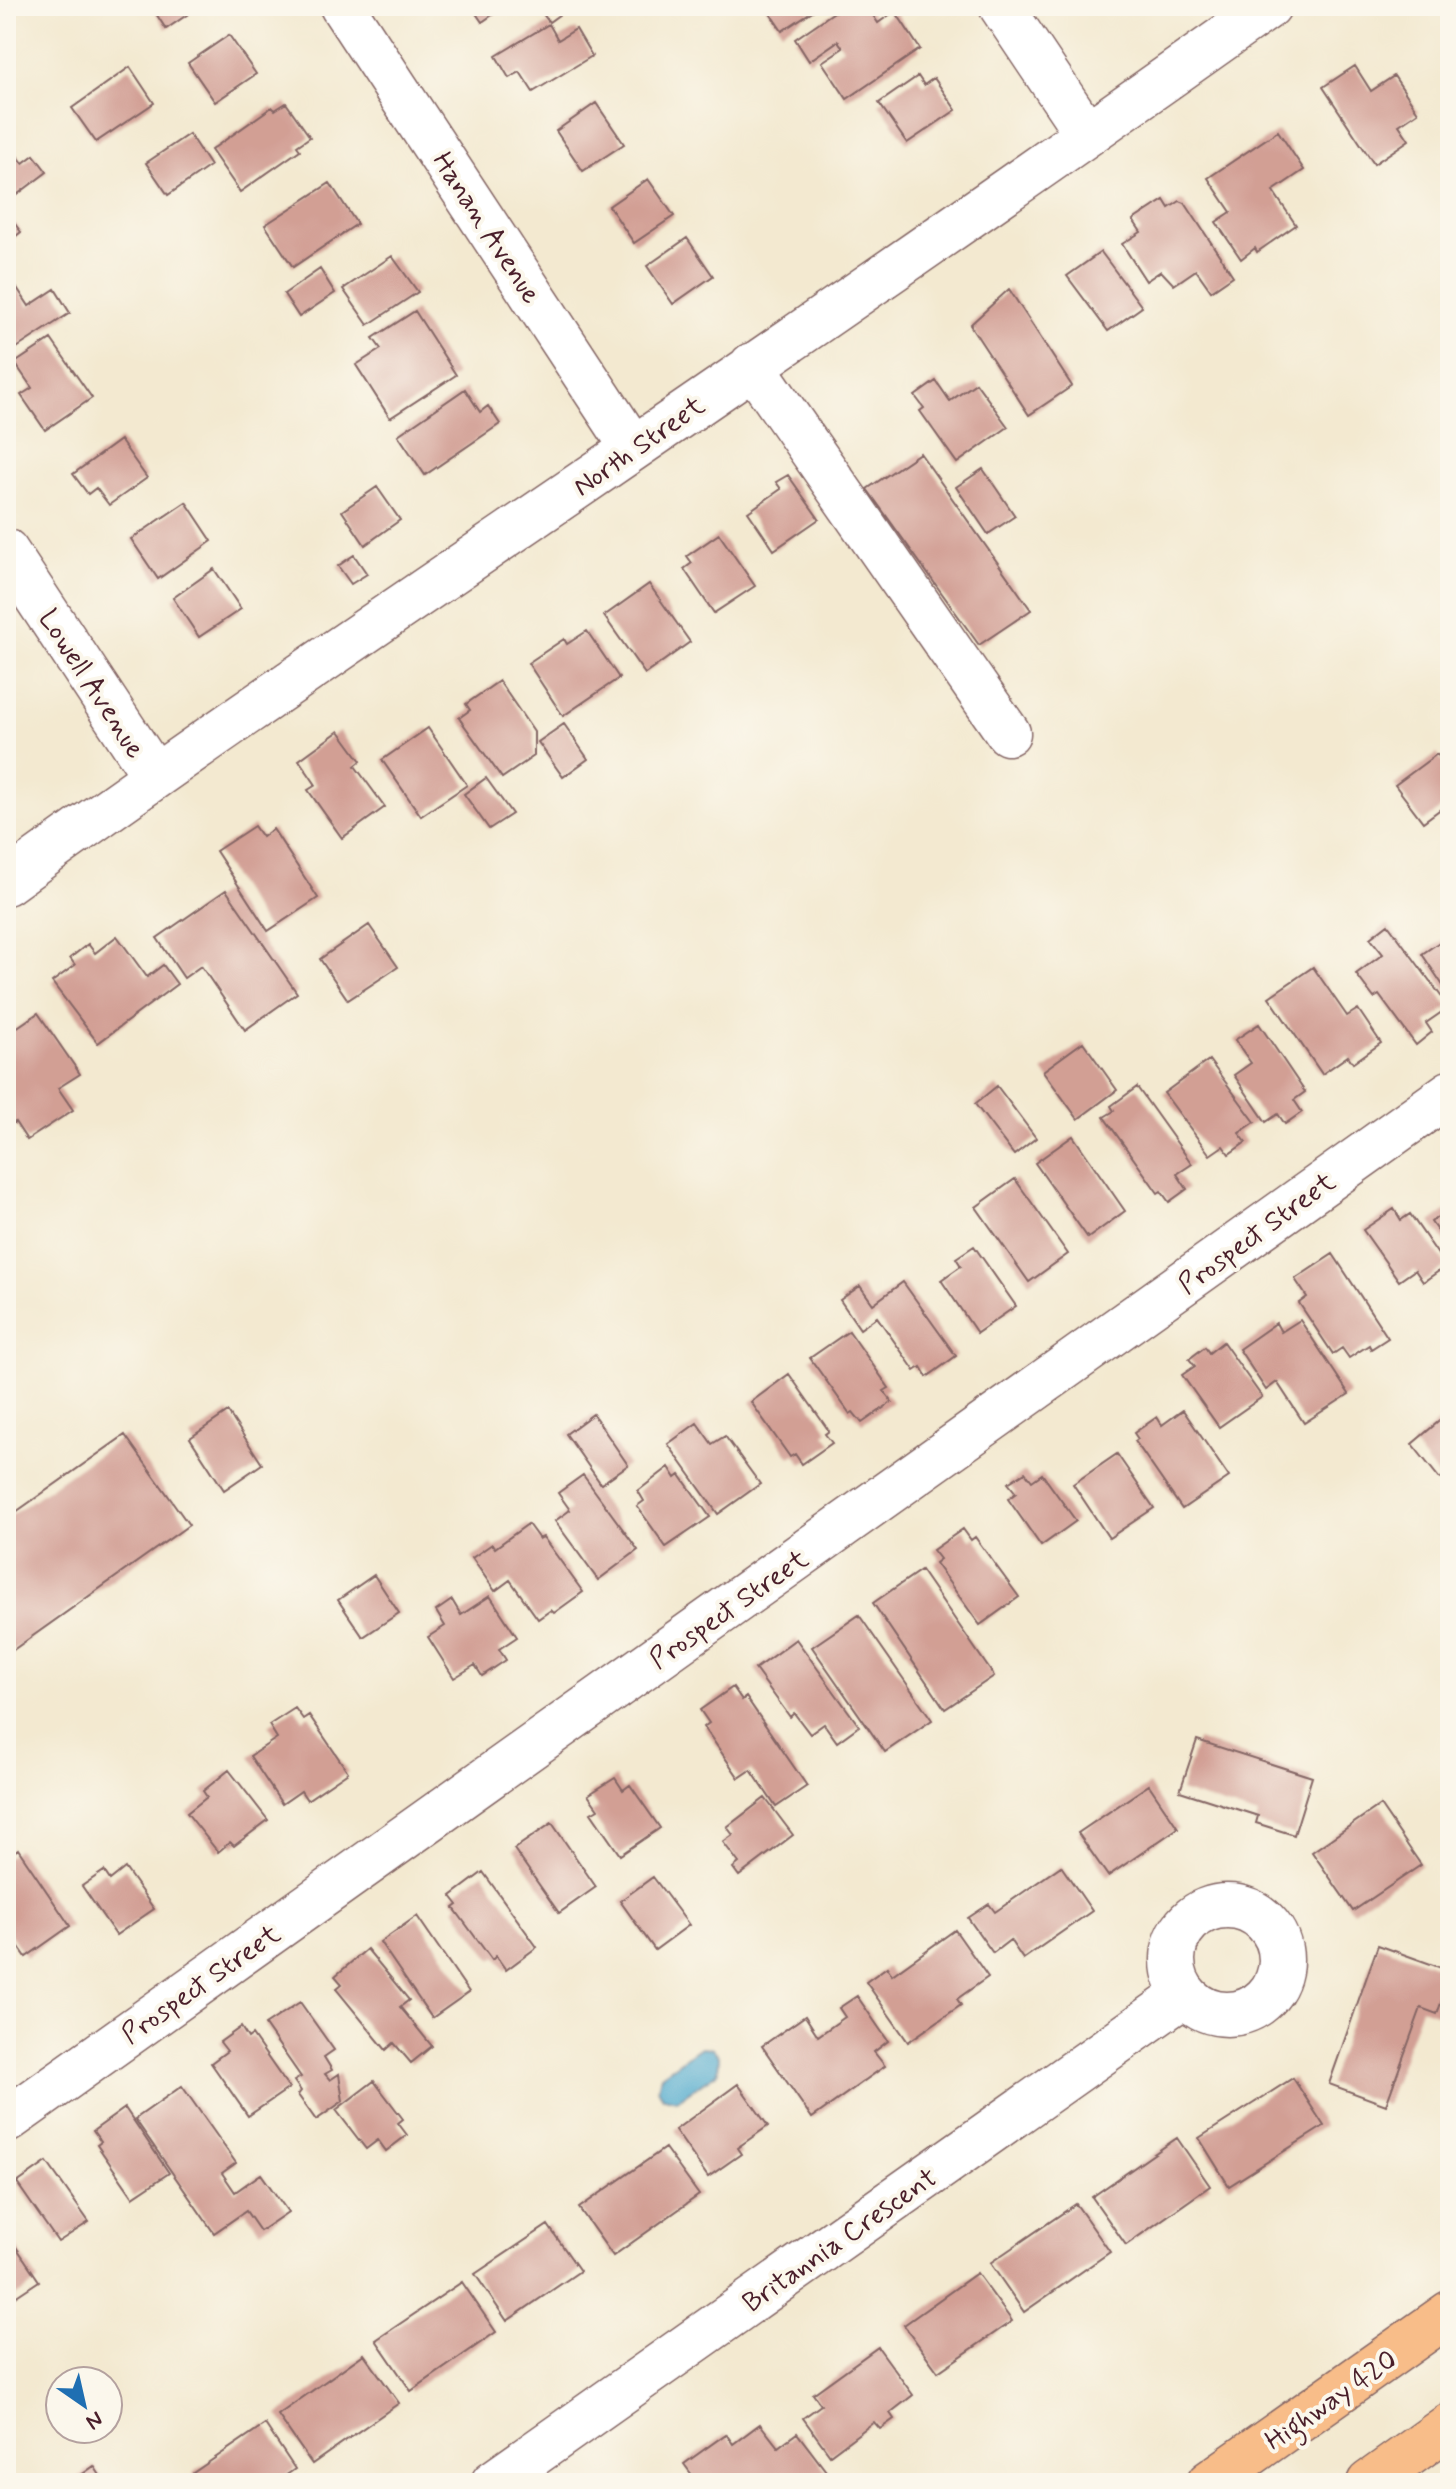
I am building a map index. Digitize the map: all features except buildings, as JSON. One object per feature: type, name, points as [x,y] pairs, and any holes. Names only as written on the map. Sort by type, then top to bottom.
[{"type":"highway","name":"Highway 420","points":[[1209,2483],[1450,2313]]},
{"type":"highway","points":[[1369,2483],[1450,2425]]},
{"type":"street","name":"Hanan Avenue","points":[[342,6],[633,448]]},
{"type":"street","points":[[1001,6],[1087,134]]},
{"type":"street","name":"North Street","points":[[6,883],[154,775],[633,448],[1269,6]]},
{"type":"street","points":[[752,365],[1008,733]]},
{"type":"street","name":"Lowell Avenue","points":[[6,551],[154,775]]},
{"type":"street","name":"Prospect Street","points":[[6,2121],[1450,1093]]},
{"type":"street","name":"Britannia Crescent","points":[[493,2483],[1184,1995]]},
{"type":"water","points":[[701,2047],[712,2048],[719,2056],[718,2072],[677,2100],[663,2097],[658,2089],[661,2075]]}]
